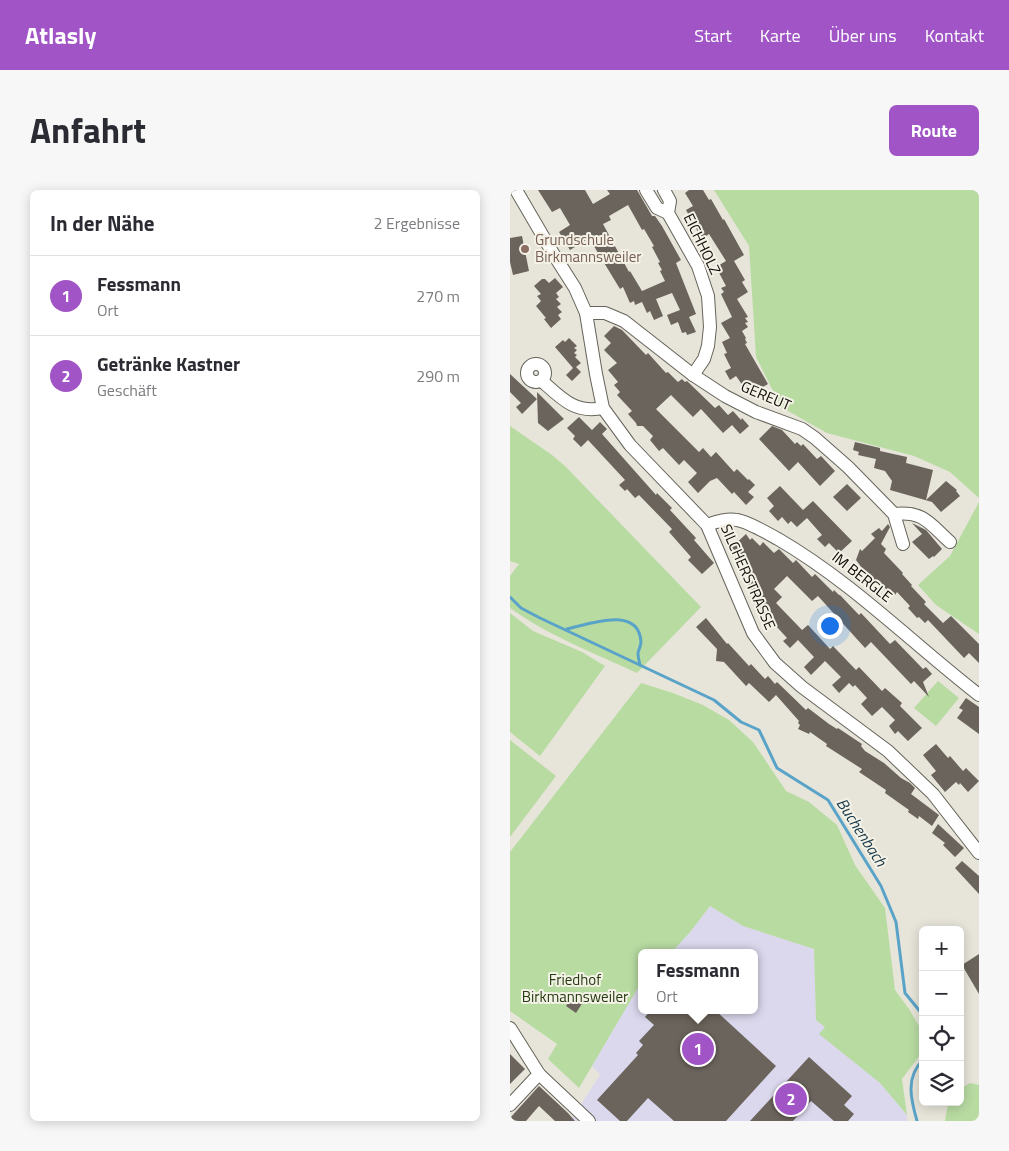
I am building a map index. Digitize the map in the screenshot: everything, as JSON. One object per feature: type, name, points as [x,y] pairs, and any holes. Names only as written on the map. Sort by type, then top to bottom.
[{"type":"street","name":"SILCHERSTRASSE","points":[[516,190],[575,288],[586,313],[603,408],[630,445],[707,525],[752,633],[775,663],[802,687],[888,751],[933,794],[979,853]]},
{"type":"street","name":"EICHHOLZ","points":[[646,190],[657,208],[668,213],[698,266],[708,296],[710,327],[708,346],[704,359],[693,375]]},
{"type":"street","name":"EICHHOLZ","points":[[664,190],[670,201],[668,213]]},
{"type":"street","name":"GEREUT","points":[[586,313],[605,312],[624,321],[693,375],[726,396],[756,412],[802,429],[848,467],[894,514],[903,544]]},
{"type":"street","points":[[542,381],[562,400],[575,406],[590,411],[603,408]]},
{"type":"street","points":[[894,514],[913,513],[923,517],[950,542]]},
{"type":"street","name":"IM BERGLE","points":[[707,525],[737,520],[763,530],[799,551],[845,583],[979,695]]},
{"type":"street","points":[[510,1028],[539,1074],[589,1121]]},
{"type":"street","points":[[510,1105],[539,1074]]},
{"type":"shaded area","points":[[710,906],[743,926],[814,949],[816,1020],[826,1027],[880,1083],[907,1115],[907,1121],[570,1121],[600,1075],[592,1066],[638,988],[638,1014],[758,1014],[758,949],[675,949]]},
{"type":"green space","points":[[714,190],[979,190],[979,498],[950,472],[914,456],[827,433],[781,407],[756,357],[749,246]]},
{"type":"green space","points":[[510,426],[565,466],[701,607],[637,673],[556,636],[510,608],[510,576],[519,564],[510,561]]},
{"type":"green space","points":[[979,502],[979,634],[936,605],[918,585],[950,556]]},
{"type":"green space","points":[[510,613],[533,631],[582,652],[605,666],[540,756],[510,732]]},
{"type":"green space","points":[[938,681],[959,698],[936,726],[914,708]]},
{"type":"green space","name":"Friedhof Birkmannsweiler","points":[[641,683],[703,705],[729,720],[753,742],[786,791],[809,802],[837,825],[855,865],[885,908],[895,990],[919,1026],[919,1056],[902,1079],[907,1115],[880,1083],[819,1034],[825,1027],[816,1020],[814,949],[743,926],[710,906],[675,949],[638,949],[638,988],[579,1088],[548,1059],[557,1044],[510,1011],[510,852]]},
{"type":"green space","points":[[510,740],[556,776],[510,837]]},
{"type":"green space","points":[[970,1083],[979,1085],[979,1121],[945,1121],[948,1106],[964,1106],[964,1087]]},
{"type":"building","points":[[538,190],[585,190],[593,204],[610,194],[607,190],[637,190],[652,216],[655,216],[662,226],[681,260],[676,263],[696,314],[689,317],[696,332],[687,335],[686,332],[682,333],[678,322],[671,325],[667,315],[680,310],[672,293],[656,299],[663,316],[654,320],[650,311],[647,313],[642,302],[635,305],[634,301],[630,303],[623,287],[620,289],[589,238],[570,250],[559,232],[570,225],[560,208],[552,212]],"holes":[[[628,205],[642,230],[644,229],[654,246],[652,247],[660,262],[658,263],[662,270],[660,271],[665,281],[642,291],[629,272],[603,224],[611,220],[609,216]]]},
{"type":"building","points":[[689,190],[703,190],[709,200],[711,199],[744,255],[734,261],[745,280],[742,282],[748,292],[737,299],[748,317],[745,318],[748,322],[745,323],[748,327],[742,331],[746,338],[747,343],[745,344],[768,384],[752,393],[749,388],[746,390],[736,376],[730,380],[725,371],[731,368],[724,354],[727,353],[722,342],[730,338],[721,323],[732,317],[721,294],[724,292],[721,288],[726,286],[716,267],[726,261],[709,234],[702,239],[686,210],[693,206],[685,193]]},
{"type":"building","points":[[522,236],[529,271],[513,275],[510,262],[510,238]]},
{"type":"building","points":[[555,278],[563,287],[556,293],[559,297],[556,299],[561,304],[557,307],[562,312],[558,315],[561,319],[551,328],[544,319],[546,318],[536,306],[541,301],[537,296],[541,294],[534,286],[542,279],[549,283]]},
{"type":"building","points":[[614,326],[622,330],[646,355],[648,353],[666,373],[668,372],[678,382],[682,379],[685,382],[687,381],[715,408],[719,405],[728,415],[733,411],[749,426],[740,434],[732,425],[723,433],[701,409],[693,417],[671,395],[656,409],[699,452],[703,448],[711,457],[716,452],[734,472],[737,469],[755,485],[748,492],[754,497],[746,505],[717,478],[710,481],[698,493],[688,482],[697,473],[684,460],[679,465],[663,448],[659,451],[650,440],[653,436],[643,426],[637,426],[628,414],[632,411],[617,395],[620,392],[614,385],[618,382],[608,370],[617,363],[604,350],[611,343],[604,336]]},
{"type":"building","points":[[569,338],[577,346],[574,348],[577,350],[574,353],[581,363],[576,367],[581,372],[572,381],[566,375],[573,368],[555,347],[563,340],[565,342]]},
{"type":"building","points":[[510,374],[537,399],[522,414],[516,407],[521,403],[510,392]]},
{"type":"building","points":[[537,392],[564,419],[548,431],[538,423]]},
{"type":"building","points":[[579,417],[592,430],[600,422],[607,429],[602,434],[656,495],[657,493],[672,508],[670,510],[696,538],[694,540],[714,563],[702,574],[688,560],[691,557],[669,532],[672,529],[639,495],[635,498],[627,489],[625,491],[619,485],[625,480],[588,440],[581,447],[573,439],[575,436],[567,428]]},
{"type":"building","points":[[772,426],[782,430],[795,444],[797,442],[801,446],[803,444],[817,459],[821,456],[835,471],[820,486],[798,462],[789,471],[759,439]]},
{"type":"building","points":[[855,442],[880,448],[880,451],[907,457],[906,463],[933,470],[926,500],[946,481],[957,490],[960,496],[941,512],[932,502],[890,490],[892,481],[885,471],[874,468],[876,459],[858,455],[859,452],[853,450]]},
{"type":"building","points":[[847,484],[861,498],[847,511],[833,497]]},
{"type":"building","points":[[780,486],[803,510],[813,501],[852,541],[839,553],[829,543],[825,547],[817,539],[822,535],[807,518],[797,527],[791,521],[788,524],[782,517],[778,521],[769,511],[774,506],[767,498]]},
{"type":"building","points":[[912,523],[926,530],[942,549],[934,557],[929,559],[912,542],[922,534]]},
{"type":"building","points":[[888,524],[890,527],[881,544],[886,549],[884,553],[926,602],[924,604],[943,623],[951,616],[979,644],[979,663],[969,653],[964,658],[928,620],[925,623],[919,617],[917,618],[908,608],[910,606],[897,592],[895,595],[890,589],[888,591],[881,584],[879,586],[868,576],[856,560],[860,549],[862,551],[875,538],[871,534],[879,528],[882,531]]},
{"type":"building","points":[[746,534],[750,540],[752,538],[760,546],[763,542],[774,553],[779,549],[793,563],[796,560],[812,577],[815,574],[833,592],[834,590],[840,595],[859,615],[861,613],[890,644],[895,640],[923,669],[926,667],[932,674],[923,682],[929,697],[914,681],[911,684],[871,642],[865,648],[818,596],[812,601],[787,576],[774,589],[782,597],[776,603],[802,630],[808,625],[830,649],[833,646],[856,670],[859,667],[882,691],[885,688],[902,703],[900,706],[922,728],[908,741],[898,731],[895,734],[889,726],[895,720],[882,707],[872,716],[861,704],[867,698],[855,685],[853,687],[849,683],[839,693],[832,685],[841,677],[825,661],[811,675],[804,667],[814,657],[798,640],[790,648],[783,641],[787,638],[755,603],[758,601],[750,591],[752,589],[746,583],[752,577],[740,564],[743,561],[731,548]]},
{"type":"building","points":[[706,618],[727,644],[749,666],[751,664],[765,679],[768,676],[775,684],[777,682],[806,710],[808,708],[829,724],[862,744],[861,746],[865,751],[910,783],[915,788],[911,794],[939,815],[932,826],[919,816],[918,819],[908,812],[909,810],[885,793],[886,790],[859,772],[862,769],[826,746],[827,744],[810,732],[809,734],[798,729],[799,721],[776,695],[769,702],[749,683],[746,686],[724,662],[716,661],[717,649],[696,627]]},
{"type":"building","points":[[966,698],[979,707],[979,734],[957,718],[963,710],[959,708]]},
{"type":"building","points":[[936,744],[963,771],[966,768],[979,781],[968,792],[960,783],[959,785],[956,782],[945,792],[931,775],[936,771],[923,755]]},
{"type":"building","points":[[938,824],[964,848],[955,857],[943,845],[945,843],[932,833]]},
{"type":"building","points":[[962,861],[979,876],[979,894],[955,868]]},
{"type":"building","points":[[979,954],[979,994],[964,968],[964,964]]},
{"type":"building","points":[[576,992],[585,999],[576,1013],[566,1006]]},
{"type":"building","points":[[648,1014],[719,1014],[776,1066],[726,1121],[674,1121],[648,1098],[627,1121],[620,1121],[597,1100],[638,1055],[636,1053],[643,1045],[639,1041],[654,1025],[645,1017]]},
{"type":"building","points":[[510,1054],[525,1069],[510,1084]]},
{"type":"building","points":[[809,1057],[852,1096],[844,1105],[854,1114],[848,1121],[834,1121],[811,1101],[793,1121],[750,1121]]},
{"type":"building","points":[[539,1086],[575,1121],[555,1121],[539,1106],[526,1121],[510,1121],[510,1118]]},
{"type":"waterway","name":"Buchenbach","points":[[510,597],[521,608],[540,618],[714,700],[741,722],[759,730],[777,768],[828,800],[881,886],[896,922],[905,993],[919,1010]]},
{"type":"waterway","name":"Buchenbach","points":[[567,629],[612,620],[623,620],[632,624],[638,631],[641,642],[638,653],[640,665]]},
{"type":"waterway","name":"Buchenbach","points":[[917,1121],[911,1089],[914,1074],[922,1061]]},
{"type":"place","name":"Grundschule Birkmannsweiler","points":[[525,249]]},
{"type":"place","name":"Fessmann","points":[[698,1049]]},
{"type":"place","name":"Getränke Kastner","points":[[791,1099]]}]
